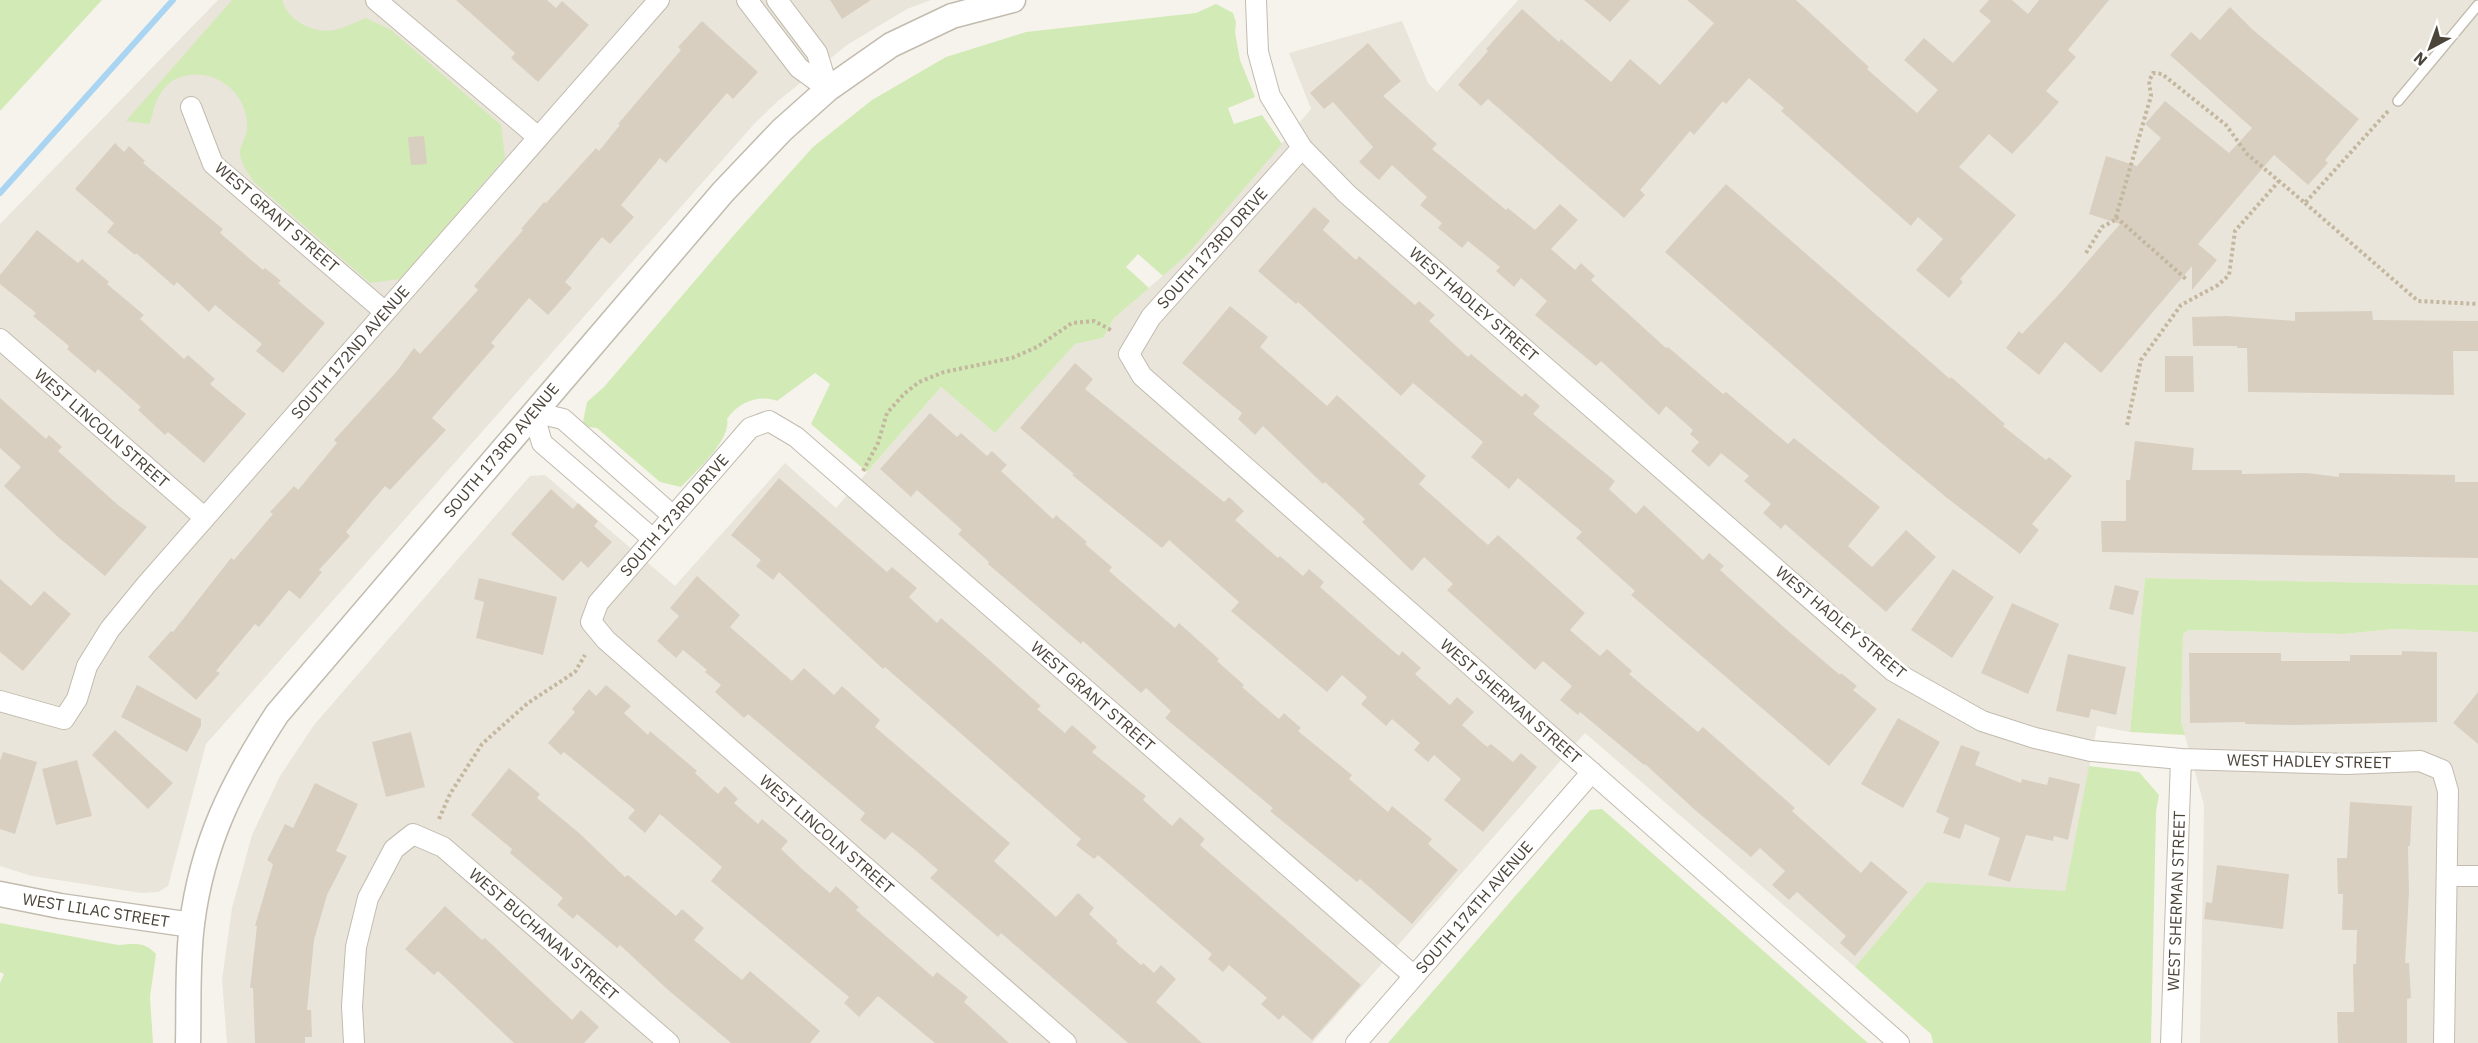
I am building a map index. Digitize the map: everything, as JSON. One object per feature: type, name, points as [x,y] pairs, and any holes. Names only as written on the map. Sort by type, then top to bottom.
[{"type":"street","points":[[376,0],[538,137]]},
{"type":"street","name":"SOUTH 172ND AVENUE","points":[[0,701],[64,719],[77,699],[87,666],[111,629],[205,518],[659,0]]},
{"type":"street","points":[[747,0],[799,68],[828,89]]},
{"type":"street","points":[[777,0],[817,52],[828,89]]},
{"type":"street","name":"SOUTH 173RD AVENUE","points":[[188,1043],[192,925],[202,873],[216,824],[243,766],[277,714],[723,192],[782,130],[828,89],[891,45],[952,16],[1012,0]]},
{"type":"street","name":"WEST HADLEY STREET","points":[[1256,0],[1258,52],[1270,96],[1302,148],[1347,194],[1893,671],[1982,721],[2035,738],[2091,751],[2181,759],[2347,764],[2420,761],[2442,770],[2448,791],[2444,1043]]},
{"type":"street","name":"WEST GRANT STREET","points":[[190,107],[213,164],[386,312]]},
{"type":"street","name":"SOUTH 173RD DRIVE","points":[[1129,354],[1151,317],[1302,148]]},
{"type":"street","name":"WEST LINCOLN STREET","points":[[0,339],[205,518]]},
{"type":"street","name":"WEST SHERMAN STREET","points":[[1129,354],[1142,376],[1899,1043]]},
{"type":"street","points":[[533,412],[563,419],[673,516]]},
{"type":"street","points":[[533,412],[543,443],[653,540]]},
{"type":"street","name":"SOUTH 173RD DRIVE","points":[[591,622],[598,603],[750,428],[769,421]]},
{"type":"street","name":"WEST GRANT STREET","points":[[769,421],[796,437],[1414,976]]},
{"type":"street","name":"WEST LINCOLN STREET","points":[[591,622],[606,640],[1066,1043]]},
{"type":"street","name":"WEST SHERMAN STREET","points":[[2171,1043],[2181,759]]},
{"type":"street","name":"SOUTH 174TH AVENUE","points":[[1356,1043],[1592,772]]},
{"type":"street","name":"WEST BUCHANAN STREET","points":[[354,1043],[352,1005],[356,946],[368,898],[394,849],[413,834],[443,847],[669,1043]]},
{"type":"street","points":[[2448,876],[2478,876]]},
{"type":"street","name":"WEST LILAC STREET","points":[[0,894],[60,906],[192,925]]},
{"type":"lane","points":[[2398,101],[2478,5]]},
{"type":"path","points":[[2086,252],[2103,227],[2115,217],[2151,96],[2149,81],[2153,72],[2163,74],[2226,125],[2247,154],[2418,301],[2478,304]]},
{"type":"path","points":[[2305,203],[2398,101]]},
{"type":"path","points":[[2127,425],[2142,360],[2181,305],[2218,285],[2229,275],[2235,231],[2279,181]]},
{"type":"path","points":[[2115,217],[2187,280]]},
{"type":"path","points":[[862,471],[878,443],[887,413],[919,381],[944,372],[1012,358],[1037,347],[1072,322],[1094,321],[1111,330]]},
{"type":"path","points":[[439,819],[450,794],[482,744],[528,703],[575,672],[585,655]]},
{"type":"shaded area","points":[[218,0],[931,0],[907,9],[847,45],[778,101],[755,123],[206,744],[168,886],[158,892],[142,893],[32,876],[0,866],[0,224]]},
{"type":"shaded area","points":[[1518,0],[2478,0],[2478,585],[2145,578],[2130,732],[2097,726],[2065,892],[1927,882],[1855,967],[1585,733],[1312,1043],[227,1043],[222,980],[232,908],[252,835],[280,776],[314,725],[530,476],[545,475],[675,586],[785,463],[836,508],[941,387],[995,433],[1075,344],[1103,338],[1114,318],[1188,254],[1311,109],[1289,53],[1402,21],[1428,83],[1437,92]]},
{"type":"shaded area","points":[[2394,629],[2478,632],[2478,1043],[2200,1043],[2204,805],[2181,721],[2183,634],[2189,630],[2344,634]]},
{"type":"green space","points":[[0,0],[102,0],[0,111]]},
{"type":"green space","points":[[232,0],[282,0],[285,8],[296,20],[319,30],[335,30],[366,18],[391,30],[501,125],[505,158],[400,279],[370,283],[254,182],[240,156],[240,149],[247,130],[246,116],[242,103],[225,84],[201,75],[187,75],[174,80],[164,88],[155,105],[150,124],[126,121]]},
{"type":"green space","points":[[1216,4],[1233,13],[1240,60],[1255,97],[1228,108],[1234,124],[1262,115],[1282,144],[1188,254],[1163,276],[1138,254],[1126,267],[1149,288],[1114,318],[1103,338],[1075,344],[995,433],[941,387],[867,472],[811,424],[830,384],[815,373],[777,401],[756,399],[737,408],[727,419],[724,436],[718,445],[681,487],[660,482],[597,428],[588,427],[583,422],[587,402],[604,387],[734,235],[813,147],[872,100],[946,57],[1026,32],[1196,13]]},
{"type":"green space","points":[[2145,578],[2478,585],[2478,632],[2394,629],[2344,634],[2189,630],[2183,634],[2181,721],[2185,735],[2130,732]]},
{"type":"green space","points":[[2089,766],[2139,772],[2159,795],[2156,812],[2151,1043],[1933,1043],[1931,1034],[1855,967],[1927,882],[2065,891]]},
{"type":"green space","points":[[1602,809],[1868,1043],[1388,1043],[1590,810]]},
{"type":"green space","points":[[0,923],[118,945],[139,944],[152,950],[156,954],[150,997],[153,1043],[0,1043],[0,983],[4,974],[0,972]]},
{"type":"building","points":[[456,0],[547,0],[556,8],[562,1],[589,25],[538,82],[511,58],[515,53]]},
{"type":"building","points":[[830,0],[871,0],[842,19]]},
{"type":"building","points":[[1584,0],[1630,0],[1610,22]]},
{"type":"building","points":[[1687,0],[1796,0],[1869,67],[1867,69],[1917,113],[1938,90],[1904,60],[1924,38],[1953,63],[1991,21],[1979,11],[1989,0],[2012,0],[2028,14],[2039,0],[2109,0],[2068,50],[2076,57],[2046,91],[2059,102],[2040,124],[2012,154],[1989,134],[1959,167],[2016,215],[1960,279],[1963,282],[1949,298],[1916,270],[1943,239],[1918,217],[1911,226],[1781,111],[1784,108],[1749,78],[1726,104],[1723,101],[1694,135],[1690,131],[1640,190],[1645,195],[1624,218],[1488,99],[1481,106],[1458,85],[1522,9],[1559,42],[1561,39],[1611,82],[1630,59],[1660,85],[1714,23]]},
{"type":"building","points":[[2230,7],[2252,29],[2359,119],[2325,160],[2328,163],[2308,185],[2274,155],[2198,244],[2217,260],[2192,290],[2192,266],[2101,373],[2065,342],[2039,375],[2006,348],[2019,331],[2022,334],[2062,291],[2120,224],[2089,214],[2106,156],[2137,166],[2161,138],[2145,124],[2165,101],[2229,153],[2252,128],[2170,55],[2191,32],[2200,40]]},
{"type":"building","points":[[702,21],[758,72],[733,99],[727,93],[666,163],[660,158],[621,205],[634,217],[610,244],[602,237],[565,282],[572,288],[548,315],[529,298],[491,343],[495,346],[432,418],[446,430],[390,490],[385,486],[346,532],[350,536],[319,570],[322,572],[300,599],[289,590],[259,627],[255,624],[216,671],[220,673],[196,700],[148,657],[171,631],[173,632],[231,558],[234,560],[273,514],[270,512],[294,486],[298,490],[337,443],[334,440],[397,371],[414,348],[420,354],[478,290],[474,286],[523,230],[521,229],[596,148],[599,151],[620,125],[618,124],[681,50],[678,47]]},
{"type":"building","points":[[1368,43],[1401,81],[1383,96],[1437,144],[1432,149],[1506,210],[1508,208],[1535,230],[1560,204],[1578,220],[1551,249],[1575,270],[1581,263],[1595,276],[1591,280],[1666,348],[1668,347],[1723,394],[1726,392],[1788,444],[1794,438],[1880,507],[1848,546],[1872,567],[1906,530],[1936,557],[1886,612],[1785,524],[1781,529],[1763,513],[1771,504],[1744,481],[1749,476],[1721,453],[1709,467],[1691,451],[1699,442],[1690,434],[1693,430],[1666,406],[1659,415],[1601,361],[1596,366],[1535,315],[1547,301],[1521,278],[1514,287],[1496,271],[1500,267],[1468,241],[1462,248],[1438,228],[1442,223],[1420,205],[1427,197],[1392,165],[1379,180],[1359,162],[1373,147],[1333,102],[1324,109],[1310,93]]},
{"type":"building","points":[[424,136],[427,164],[411,165],[408,137]]},
{"type":"building","points":[[115,143],[124,152],[129,146],[145,161],[143,163],[223,229],[220,233],[263,270],[265,268],[281,281],[278,283],[325,323],[283,373],[256,351],[262,344],[215,305],[209,312],[177,282],[174,286],[136,253],[135,255],[107,232],[114,223],[75,189]]},
{"type":"building","points":[[1726,184],[2005,424],[2003,426],[2046,460],[2049,457],[2072,476],[2032,524],[2039,530],[2020,554],[1947,498],[1879,441],[1665,252]]},
{"type":"building","points":[[1314,207],[1330,221],[1323,230],[1356,260],[1359,256],[1415,305],[1419,301],[1435,315],[1429,321],[1468,357],[1471,354],[1522,397],[1525,393],[1540,406],[1533,414],[1615,481],[1609,489],[1636,514],[1644,505],[1703,560],[1709,553],[1724,566],[1720,570],[1840,675],[1841,673],[1857,686],[1853,690],[1877,709],[1829,766],[1631,595],[1635,591],[1576,538],[1582,532],[1518,478],[1509,489],[1471,457],[1483,442],[1413,383],[1401,396],[1298,302],[1296,304],[1258,271]]},
{"type":"building","points":[[37,230],[78,263],[82,259],[109,282],[107,284],[144,315],[140,319],[184,359],[188,355],[215,379],[210,384],[246,414],[204,463],[168,432],[165,435],[138,410],[141,407],[98,369],[95,373],[67,349],[69,346],[33,316],[36,313],[0,284],[0,275]]},
{"type":"building","points":[[1230,306],[1268,337],[1260,347],[1327,406],[1337,395],[1426,476],[1419,484],[1488,545],[1498,535],[1585,613],[1570,630],[1600,656],[1607,649],[1632,671],[1629,674],[1698,732],[1703,727],[1795,808],[1792,811],[1861,873],[1871,861],[1908,892],[1855,956],[1840,943],[1846,936],[1797,892],[1789,900],[1772,885],[1785,871],[1760,848],[1751,857],[1645,764],[1580,712],[1578,715],[1560,700],[1572,686],[1543,661],[1535,670],[1447,590],[1453,584],[1424,557],[1412,571],[1362,522],[1365,519],[1325,482],[1323,484],[1263,426],[1255,435],[1238,419],[1242,413],[1182,363]]},
{"type":"building","points":[[2372,311],[2373,320],[2478,321],[2478,351],[2453,351],[2454,395],[2248,392],[2247,348],[2193,346],[2192,317],[2227,316],[2295,321],[2295,312]]},
{"type":"building","points":[[2165,356],[2193,356],[2194,392],[2165,392]]},
{"type":"building","points":[[1075,363],[1093,379],[1085,389],[1224,502],[1229,497],[1244,511],[1235,520],[1278,558],[1280,556],[1303,576],[1309,569],[1324,582],[1320,587],[1399,656],[1402,651],[1421,668],[1415,674],[1450,705],[1457,697],[1474,712],[1462,725],[1487,747],[1491,744],[1513,762],[1521,753],[1537,767],[1483,832],[1444,800],[1461,779],[1434,755],[1428,762],[1414,750],[1420,743],[1392,719],[1386,726],[1361,704],[1367,697],[1342,675],[1327,692],[1231,611],[1239,602],[1169,540],[1162,548],[1072,475],[1074,474],[1020,428]]},
{"type":"building","points":[[0,398],[46,439],[49,435],[62,447],[58,451],[118,505],[147,527],[105,576],[58,537],[4,486],[21,467],[0,448]]},
{"type":"building","points":[[930,413],[957,437],[961,433],[987,456],[992,451],[1007,465],[1001,471],[1053,519],[1056,515],[1087,542],[1085,544],[1112,567],[1109,571],[1175,628],[1179,623],[1219,659],[1217,661],[1244,685],[1242,687],[1279,719],[1284,713],[1301,728],[1298,731],[1352,775],[1349,779],[1388,812],[1392,806],[1432,839],[1428,844],[1458,870],[1412,924],[1360,879],[1357,882],[1270,811],[1273,808],[1165,718],[1171,711],[1146,688],[1141,693],[1083,641],[1081,644],[988,564],[989,562],[958,534],[962,530],[917,490],[911,497],[880,469]]},
{"type":"building","points":[[2135,441],[2194,448],[2192,470],[2242,470],[2242,474],[2307,473],[2339,477],[2339,473],[2455,475],[2455,482],[2478,482],[2478,558],[2102,552],[2101,521],[2126,521],[2126,480],[2130,480]]},
{"type":"building","points":[[779,478],[887,572],[892,567],[917,588],[909,597],[937,623],[941,618],[985,656],[1041,706],[1037,709],[1065,733],[1072,725],[1097,747],[1092,752],[1146,796],[1143,800],[1172,826],[1180,817],[1205,839],[1200,845],[1361,985],[1312,1040],[1283,1015],[1279,1020],[1261,1004],[1267,998],[1229,965],[1223,972],[1208,959],[1212,954],[1098,855],[1094,859],[1076,845],[1081,839],[885,667],[883,669],[779,572],[773,580],[756,566],[761,560],[731,535]]},
{"type":"building","points":[[551,489],[573,509],[578,503],[598,521],[594,526],[612,542],[588,568],[581,561],[563,581],[511,534]]},
{"type":"building","points":[[1953,569],[1994,597],[1952,658],[1911,630]]},
{"type":"building","points":[[697,576],[740,615],[730,627],[792,681],[804,668],[834,695],[842,686],[880,720],[875,727],[1010,843],[994,861],[1056,917],[1078,893],[1094,908],[1089,914],[1141,965],[1143,963],[1154,973],[1161,965],[1176,979],[1156,1002],[1202,1043],[1128,1043],[1001,933],[998,937],[930,878],[938,870],[914,849],[892,832],[885,840],[860,820],[865,813],[748,714],[744,718],[715,692],[721,685],[705,672],[707,670],[683,650],[676,658],[657,641],[679,616],[670,608]]},
{"type":"building","points":[[479,578],[557,597],[543,655],[476,638],[484,602],[474,599]]},
{"type":"building","points":[[0,579],[31,606],[44,591],[71,614],[23,671],[0,652]]},
{"type":"building","points":[[2115,585],[2139,591],[2133,615],[2109,609]]},
{"type":"building","points":[[2012,603],[2059,624],[2028,694],[1981,673]]},
{"type":"building","points":[[2402,651],[2437,652],[2437,722],[2294,725],[2245,724],[2245,722],[2190,723],[2189,653],[2281,653],[2281,661],[2350,661],[2350,655],[2402,655]]},
{"type":"building","points":[[2068,654],[2126,667],[2116,715],[2091,709],[2089,718],[2056,711]]},
{"type":"building","points":[[137,685],[201,719],[201,726],[187,752],[121,717]]},
{"type":"building","points":[[606,685],[631,706],[624,713],[648,735],[650,731],[697,771],[695,773],[718,794],[725,786],[738,799],[734,803],[758,824],[762,819],[788,841],[781,849],[801,868],[830,893],[836,886],[859,907],[856,910],[933,977],[937,972],[968,997],[964,1002],[1009,1043],[935,1043],[878,996],[859,1017],[844,1003],[849,997],[711,881],[722,867],[660,814],[645,833],[628,818],[635,810],[564,752],[561,755],[548,743],[575,712],[572,709],[589,689],[596,696]]},
{"type":"building","points":[[2478,692],[2478,744],[2453,723]]},
{"type":"building","points":[[1898,718],[1940,742],[1903,808],[1861,784]]},
{"type":"building","points":[[115,730],[173,783],[148,809],[92,755]]},
{"type":"building","points":[[411,732],[425,787],[386,797],[372,742]]},
{"type":"building","points":[[1961,745],[1980,752],[1975,765],[2021,783],[2022,779],[2047,785],[2049,777],[2080,784],[2068,840],[2054,836],[2053,841],[2026,835],[2010,882],[1988,875],[2000,838],[1965,824],[1960,839],[1943,833],[1949,818],[1936,812]]},
{"type":"building","points":[[3,752],[37,762],[15,834],[0,829],[0,761]]},
{"type":"building","points":[[77,760],[92,816],[56,825],[42,769]]},
{"type":"building","points":[[509,768],[540,794],[537,798],[579,833],[625,877],[628,875],[676,916],[682,909],[704,928],[694,940],[742,980],[750,971],[820,1031],[810,1043],[731,1043],[667,989],[620,945],[617,948],[577,914],[573,919],[557,905],[563,898],[510,853],[512,849],[471,815]]},
{"type":"building","points":[[315,783],[358,804],[336,851],[347,856],[327,895],[314,940],[307,1010],[311,1010],[312,1037],[305,1037],[305,1043],[255,1043],[253,988],[250,988],[257,926],[255,926],[273,864],[267,860],[285,824],[293,828]]},
{"type":"building","points":[[2350,802],[2412,806],[2410,846],[2408,846],[2409,893],[2405,963],[2409,963],[2411,998],[2407,999],[2407,1043],[2338,1043],[2337,1012],[2354,1012],[2353,964],[2356,964],[2357,930],[2342,930],[2343,894],[2338,894],[2337,858],[2347,858]]},
{"type":"building","points":[[2217,865],[2289,874],[2283,929],[2204,919],[2206,902],[2212,903]]},
{"type":"building","points":[[445,906],[482,940],[485,938],[572,1020],[581,1010],[599,1027],[584,1043],[514,1043],[438,971],[434,975],[405,949]]},
{"type":"waterway","points":[[0,193],[173,0]]}]
